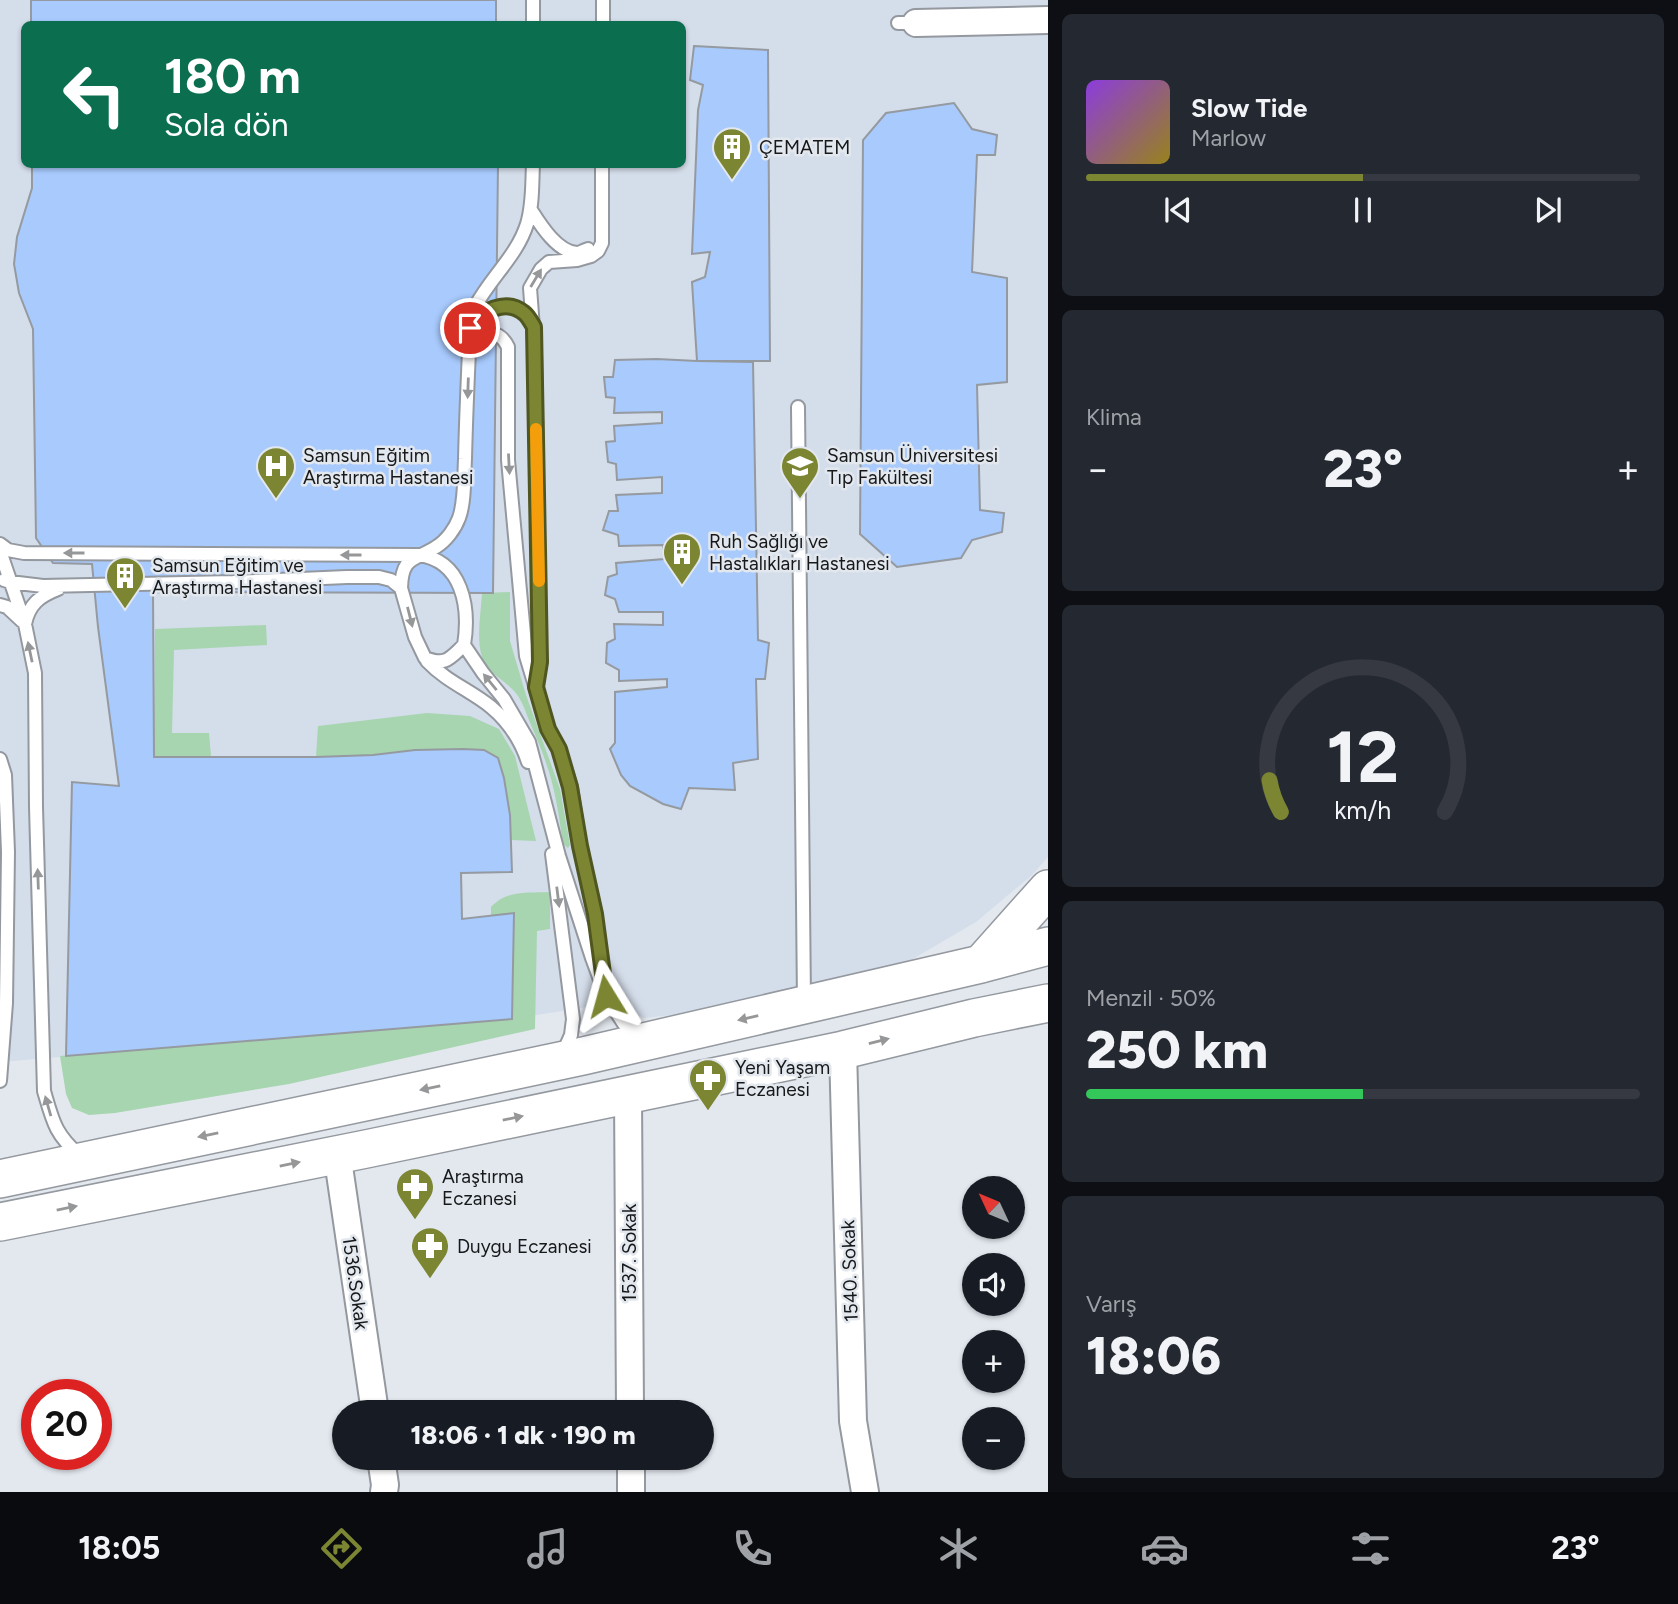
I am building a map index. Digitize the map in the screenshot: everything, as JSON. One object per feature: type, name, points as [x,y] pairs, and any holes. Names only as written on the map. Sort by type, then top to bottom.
[{"type":"street","points":[[907,23],[1048,20]]},
{"type":"street","points":[[981,964],[1048,889]]},
{"type":"street","points":[[0,1179],[559,1061],[981,964],[1048,946]]},
{"type":"street","points":[[0,1222],[843,1050],[1048,1003]]},
{"type":"street","name":"1540. Sokak","points":[[843,1050],[853,1421],[865,1492]]},
{"type":"street","name":"1537. Sokak","points":[[628,1094],[631,1400]]},
{"type":"street","name":"1536.Sokak","points":[[337,1153],[373,1400]]},
{"type":"street","points":[[383,1470],[384,1492]]},
{"type":"street","points":[[631,1470],[631,1492]]},
{"type":"lane","points":[[533,0],[533,21]]},
{"type":"lane","points":[[603,0],[603,21]]},
{"type":"lane","points":[[533,168],[531,210],[526,226],[511,257],[474,310],[470,328],[461,515],[453,531],[438,547],[409,562],[402,574],[401,588],[415,637],[425,658],[439,673],[491,706],[518,737],[527,759],[553,861],[573,1019],[571,1035],[559,1061]]},
{"type":"lane","points":[[536,687],[540,662],[534,327],[530,288],[541,269],[549,262],[577,260],[598,251],[602,243],[602,168]]},
{"type":"lane","points":[[531,210],[549,236],[562,247],[577,253],[590,249],[602,233]]},
{"type":"lane","points":[[470,328],[474,320],[483,314],[497,307],[513,306],[526,314],[534,327]]},
{"type":"lane","points":[[470,328],[472,333],[480,336],[499,334],[509,347],[509,473],[526,656],[548,729],[559,749],[570,787],[595,914],[606,996]]},
{"type":"lane","points":[[797,407],[804,1004]]},
{"type":"lane","points":[[86,1161],[67,1145],[54,1125],[44,1091],[35,673],[25,624],[5,580],[2,550],[24,553],[429,556],[440,562],[460,585],[467,625],[464,645],[448,660],[437,663],[425,658]]},
{"type":"lane","points":[[5,580],[43,586],[66,586],[347,577],[391,580],[401,588]]},
{"type":"lane","points":[[25,624],[27,614],[37,599],[66,586]]},
{"type":"lane","points":[[0,605],[7,607],[25,624]]},
{"type":"lane","points":[[464,645],[482,673],[504,699],[530,742],[559,856],[606,996],[624,1024],[655,1039]]},
{"type":"lane","points":[[0,759],[5,775],[8,852],[6,1003],[0,1081]]},
{"type":"lane","points":[[559,856],[569,865],[573,865],[579,855],[580,846]]},
{"type":"shaded area","points":[[0,0],[1048,0],[1048,857],[1031,876],[976,922],[906,963],[702,1012],[643,1018],[632,1012],[624,1001],[512,1019],[0,1062]]},
{"type":"green space","points":[[510,592],[510,641],[526,695],[560,789],[570,845],[568,848],[563,844],[548,770],[524,707],[514,691],[489,669],[480,650],[482,593]]},
{"type":"green space","points":[[266,625],[267,645],[174,650],[172,733],[209,733],[211,756],[154,757],[155,629]]},
{"type":"green space","points":[[427,713],[470,716],[499,729],[515,756],[536,841],[511,840],[504,778],[498,758],[484,750],[415,750],[316,757],[318,726]]},
{"type":"green space","points":[[550,892],[550,929],[537,931],[535,1029],[289,1084],[115,1113],[89,1115],[72,1108],[66,1094],[60,1056],[512,1019],[514,914],[491,917],[491,907],[510,895]]},
{"type":"building","points":[[31,0],[496,0],[496,21],[31,21]]},
{"type":"building","name":"ÇEMATEM","points":[[694,46],[768,50],[770,361],[697,361],[692,282],[705,277],[710,252],[692,254],[698,110],[703,85],[690,80]]},
{"type":"building","points":[[954,103],[972,129],[997,135],[995,155],[977,155],[972,272],[1007,278],[1007,382],[977,385],[980,510],[1004,513],[1002,532],[972,540],[961,558],[897,567],[860,534],[863,140],[886,113]]},
{"type":"building","name":"Samsun Eğitim Araştırma Hastanesi","points":[[32,168],[498,168],[493,593],[153,592],[154,757],[316,757],[463,749],[484,750],[498,758],[510,815],[512,872],[461,873],[462,919],[514,913],[512,1019],[66,1056],[72,782],[119,786],[92,564],[53,563],[36,538],[33,329],[19,293],[14,264],[17,237],[32,188]]},
{"type":"building","name":"Ruh Sağlığı ve Hastalıkları Hastanesi","points":[[615,360],[753,362],[758,640],[769,643],[765,679],[756,679],[758,759],[733,763],[735,790],[689,788],[681,809],[663,804],[630,786],[621,775],[610,749],[615,743],[615,692],[667,687],[667,679],[619,681],[619,670],[606,663],[607,643],[615,639],[614,624],[663,625],[663,612],[619,612],[615,599],[605,595],[608,577],[617,574],[616,563],[664,559],[663,545],[619,546],[618,535],[603,530],[609,511],[618,511],[616,495],[662,493],[662,477],[617,480],[616,464],[608,462],[606,442],[615,441],[614,426],[662,423],[662,412],[614,413],[615,398],[606,397],[604,377],[613,377]]},
{"type":"slow traffic","points":[[536,429],[539,581]]},
{"type":"place","name":"ÇEMATEM","points":[[732,181]]},
{"type":"place","name":"Samsun Eğitim Araştırma Hastanesi","points":[[276,500]]},
{"type":"place","name":"Samsun Üniversitesi Tıp Fakültesi","points":[[800,500]]},
{"type":"place","name":"Ruh Sağlığı ve Hastalıkları Hastanesi","points":[[682,586]]},
{"type":"place","name":"Samsun Eğitim ve Araştırma Hastanesi","points":[[125,610]]},
{"type":"place","name":"Yeni Yaşam Eczanesi","points":[[708,1112]]},
{"type":"place","name":"Araştırma Eczanesi","points":[[415,1221]]},
{"type":"place","name":"Duygu Eczanesi","points":[[430,1280]]},
{"type":"route","points":[[470,328],[474,320],[483,314],[497,307],[513,306],[526,314],[534,327],[540,662],[536,687],[548,729],[559,749],[570,787],[595,914],[606,996]]}]
